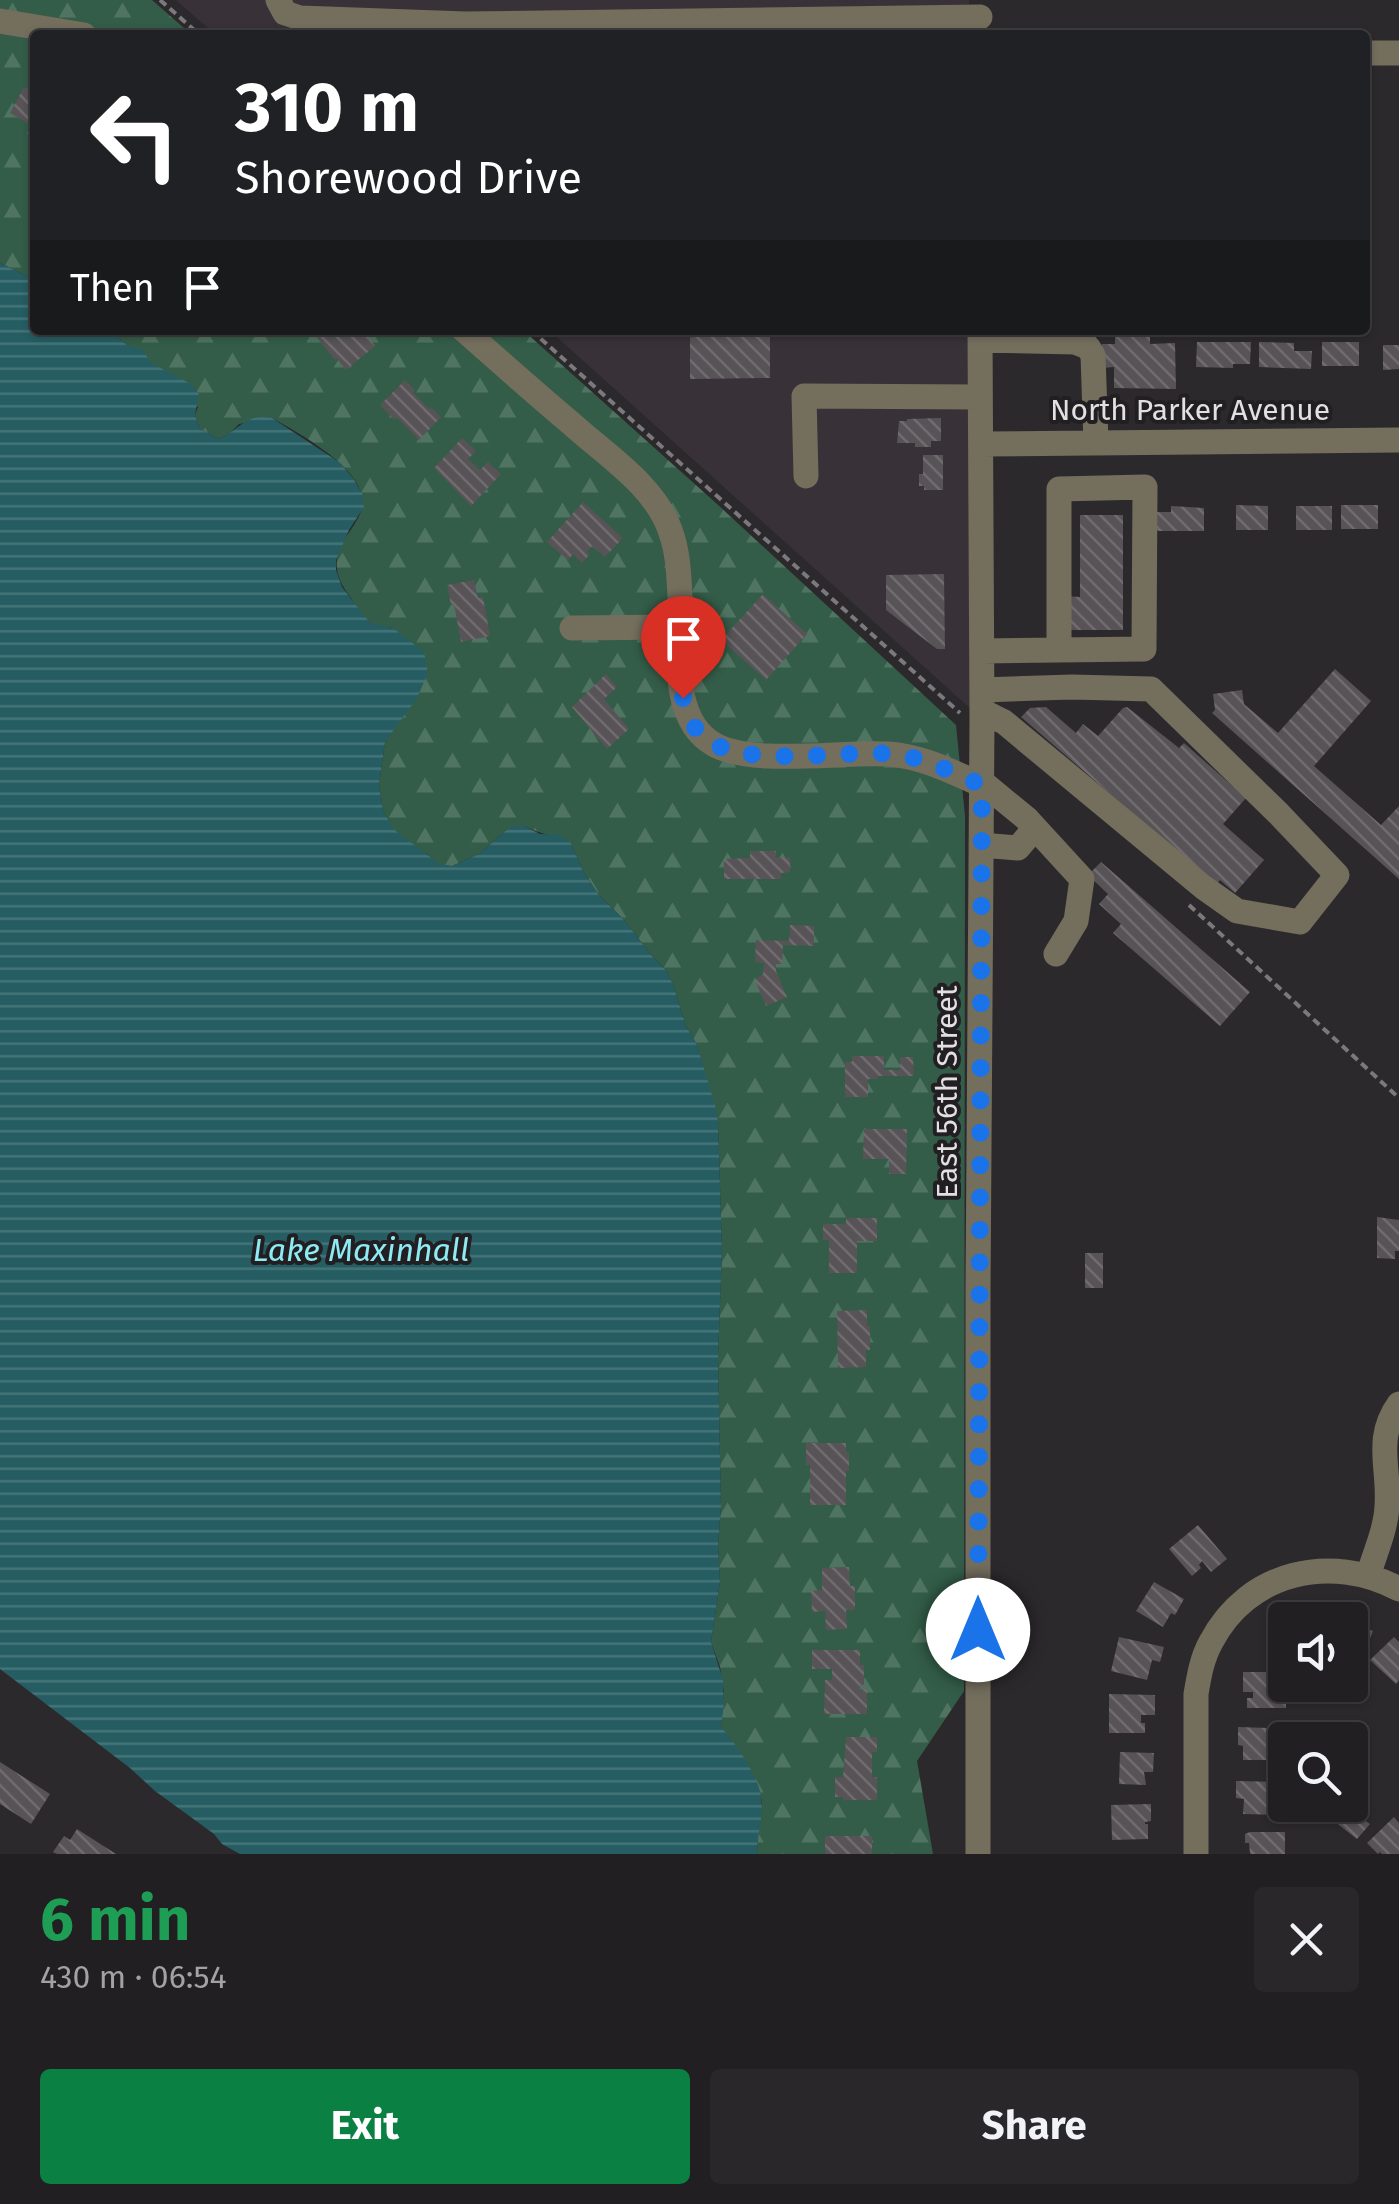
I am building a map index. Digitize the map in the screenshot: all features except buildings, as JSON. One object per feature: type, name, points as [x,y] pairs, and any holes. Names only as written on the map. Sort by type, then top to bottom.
[{"type":"street","points":[[280,6],[300,18],[446,23],[628,11],[826,18],[980,17]]},
{"type":"street","points":[[0,21],[54,30]]},
{"type":"street","points":[[1370,53],[1399,53]]},
{"type":"street","points":[[470,335],[631,476],[665,517],[675,546],[680,590],[680,683],[696,730],[714,745],[738,753],[908,756],[982,784],[1035,828],[1082,878],[1076,921],[1056,954]]},
{"type":"street","points":[[980,335],[1075,342],[1088,347],[1093,356],[1096,443]]},
{"type":"street","name":"East 56th Street","points":[[978,1854],[980,335]]},
{"type":"street","points":[[806,476],[804,396],[980,397]]},
{"type":"street","name":"North Parker Avenue","points":[[981,444],[1399,440]]},
{"type":"street","points":[[1058,650],[1061,443]]},
{"type":"street","points":[[982,651],[1144,648],[1145,488],[1058,489]]},
{"type":"street","points":[[572,628],[678,627]]},
{"type":"street","points":[[1012,728],[1016,689]]},
{"type":"street","points":[[1016,689],[1151,689],[1337,875],[1300,922],[1237,912],[982,701],[1016,689]]},
{"type":"street","points":[[981,846],[1018,848],[1035,828]]},
{"type":"street","points":[[1368,1576],[1388,1508],[1384,1446],[1392,1414],[1399,1404]]},
{"type":"street","points":[[1196,1854],[1196,1694],[1208,1646],[1217,1632],[1244,1600],[1280,1579],[1338,1570],[1368,1576],[1399,1589]]},
{"type":"path","points":[[160,0],[194,30]]},
{"type":"shaded area","points":[[176,0],[969,0],[969,30],[210,30]]},
{"type":"shaded area","points":[[555,335],[970,335],[971,709]]},
{"type":"green space","points":[[0,0],[152,0],[186,30],[30,30],[30,278],[0,263]]},
{"type":"green space","points":[[115,335],[529,335],[956,725],[965,816],[964,1691],[917,1761],[933,1854],[757,1854],[762,1801],[755,1778],[721,1727],[724,1692],[711,1642],[720,1582],[718,1358],[722,1250],[718,1121],[697,1045],[665,969],[598,894],[571,843],[524,826],[504,832],[479,854],[452,866],[440,865],[393,830],[383,810],[379,784],[385,742],[392,730],[393,628],[372,624],[365,618],[340,580],[337,564],[339,551],[363,505],[355,481],[323,449],[272,418],[239,424],[219,439],[200,429],[195,415],[198,407],[146,359],[143,351]]},
{"type":"water","name":"Lake Maxinhall","points":[[0,263],[30,278],[30,335],[115,335],[127,345],[143,350],[151,363],[189,383],[199,394],[195,415],[200,429],[219,439],[249,420],[272,418],[339,462],[362,493],[364,507],[336,560],[342,587],[370,623],[393,628],[424,652],[428,673],[417,698],[385,742],[379,784],[383,810],[393,829],[440,864],[452,866],[479,854],[514,826],[560,835],[571,843],[598,894],[665,969],[673,984],[686,1026],[697,1045],[718,1121],[722,1250],[718,1358],[720,1582],[711,1642],[723,1680],[721,1727],[746,1760],[761,1797],[757,1854],[240,1854],[222,1844],[0,1669]]},
{"type":"route","points":[[683,698],[696,730],[725,750],[753,754],[908,756],[982,785],[978,1630]]}]
